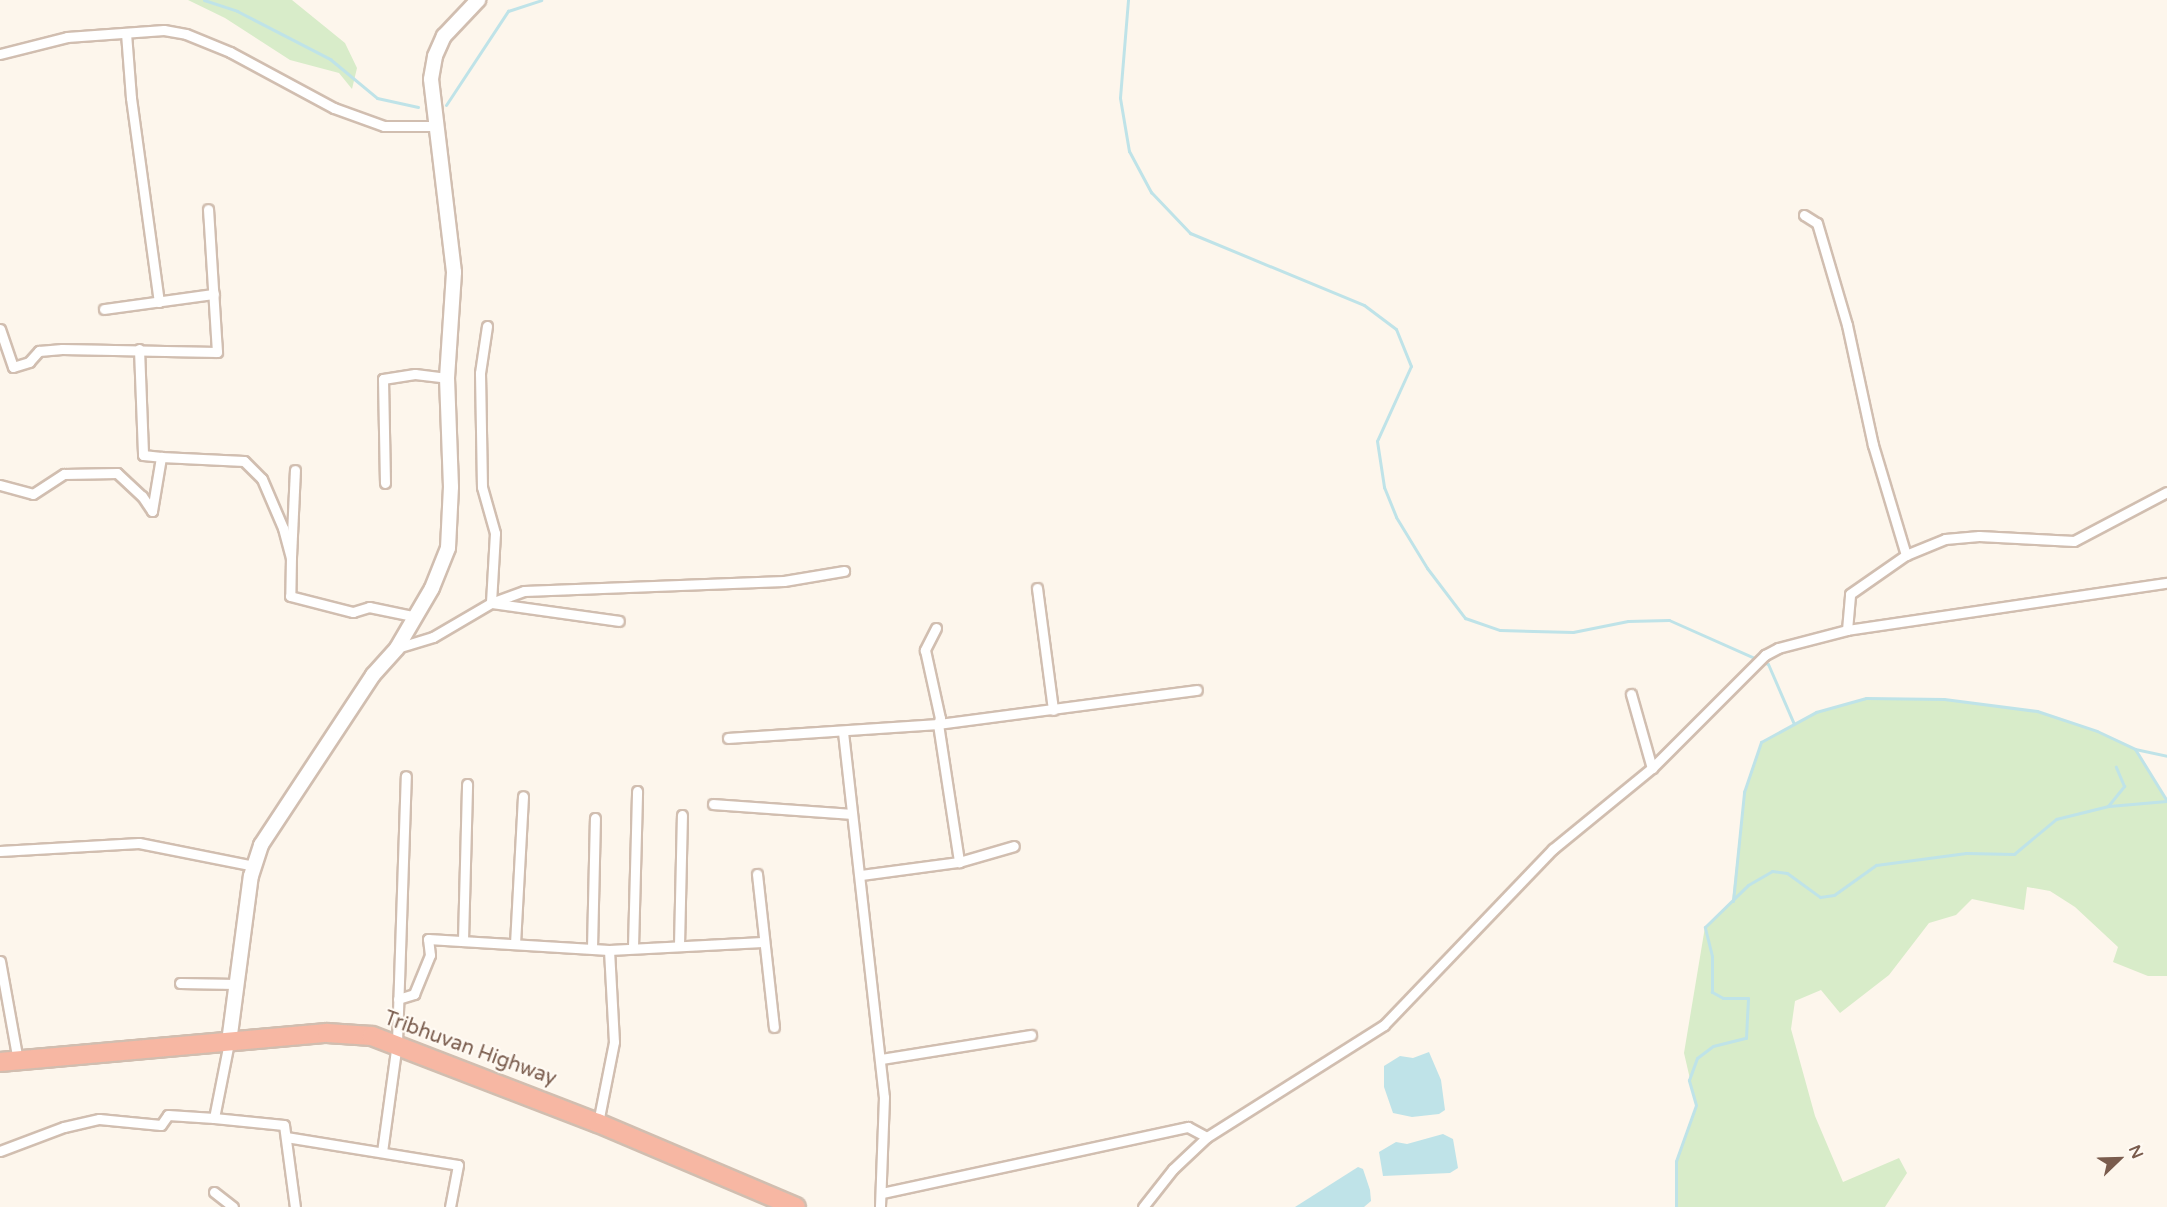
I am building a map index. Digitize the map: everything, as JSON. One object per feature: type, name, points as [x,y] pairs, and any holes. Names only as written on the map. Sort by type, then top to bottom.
[{"type":"highway","name":"Tribhuvan Highway","points":[[0,1062],[327,1033],[372,1035],[397,1042],[598,1122],[796,1207]]},
{"type":"street","points":[[214,1118],[229,1042],[254,867],[261,845],[373,675],[397,648],[432,588],[448,548],[452,487],[447,378],[454,272],[431,79],[435,56],[444,36],[478,0]]},
{"type":"street","points":[[0,54],[67,37],[164,30],[186,34],[230,52],[334,108],[384,126],[436,126]]},
{"type":"street","points":[[126,33],[132,108],[159,302]]},
{"type":"street","points":[[0,329],[13,367],[29,362],[39,351],[139,349],[218,352],[208,208]]},
{"type":"street","points":[[1804,215],[1817,223],[1847,325],[1873,445],[1906,555]]},
{"type":"street","points":[[104,309],[214,294]]},
{"type":"street","points":[[488,326],[480,384],[482,487],[495,533],[491,603]]},
{"type":"street","points":[[139,349],[143,455],[244,462],[262,479],[273,501],[291,557]]},
{"type":"street","points":[[385,483],[383,378],[415,374],[447,378]]},
{"type":"street","points":[[0,484],[33,494],[64,474],[117,473],[142,496],[152,511],[161,457]]},
{"type":"street","points":[[295,470],[290,596],[352,612],[369,607],[414,616]]},
{"type":"street","points":[[1847,630],[1850,594],[1906,555],[1945,539],[1979,536],[2074,541],[2167,492]]},
{"type":"street","points":[[397,648],[433,637],[491,603],[524,591],[784,581],[844,571]]},
{"type":"street","points":[[1143,1207],[1173,1169],[1207,1137],[1384,1025],[1553,849],[1652,768],[1753,672],[1765,656],[1778,648],[1847,630],[2167,583]]},
{"type":"street","points":[[1037,588],[1053,710]]},
{"type":"street","points":[[491,603],[620,621]]},
{"type":"street","points":[[936,628],[925,650],[940,718],[938,724],[959,862]]},
{"type":"street","points":[[728,738],[938,724],[1197,690]]},
{"type":"street","points":[[1631,694],[1652,768]]},
{"type":"street","points":[[843,732],[881,1059],[882,1192],[880,1207]]},
{"type":"street","points":[[382,1152],[397,1042],[406,776]]},
{"type":"street","points":[[463,940],[467,784]]},
{"type":"street","points":[[633,947],[637,791]]},
{"type":"street","points":[[515,944],[523,796]]},
{"type":"street","points":[[713,804],[852,814]]},
{"type":"street","points":[[679,945],[682,815]]},
{"type":"street","points":[[592,948],[595,818]]},
{"type":"street","points":[[0,851],[139,843],[254,867]]},
{"type":"street","points":[[861,876],[959,862],[1014,846]]},
{"type":"street","points":[[757,874],[774,1027]]},
{"type":"street","points":[[398,999],[414,994],[430,956],[428,939],[609,950],[764,942]]},
{"type":"street","points":[[598,1122],[614,1042],[609,950]]},
{"type":"street","points":[[0,961],[18,1061]]},
{"type":"street","points":[[180,983],[236,984]]},
{"type":"street","points":[[881,1059],[1031,1035]]},
{"type":"street","points":[[0,1151],[64,1127],[99,1119],[161,1125],[168,1115],[284,1125],[295,1207]]},
{"type":"street","points":[[882,1192],[1188,1127],[1207,1137]]},
{"type":"street","points":[[286,1137],[458,1165],[450,1207]]},
{"type":"street","points":[[214,1192],[233,1207]]},
{"type":"green space","points":[[188,0],[292,0],[345,43],[357,68],[352,89],[339,73],[290,60],[225,18]]},
{"type":"green space","points":[[1866,698],[1944,699],[2037,711],[2097,731],[2135,749],[2167,801],[2167,976],[2148,976],[2113,962],[2118,947],[2075,907],[2050,891],[2027,887],[2024,910],[1972,899],[1956,915],[1929,923],[1889,975],[1840,1013],[1821,990],[1795,1001],[1791,1029],[1815,1116],[1843,1182],[1899,1158],[1907,1173],[1885,1207],[1676,1207],[1676,1161],[1696,1105],[1684,1053],[1705,927],[1732,902],[1744,792],[1761,742],[1816,712]]},
{"type":"water","points":[[1429,1052],[1441,1080],[1445,1110],[1439,1114],[1412,1117],[1393,1113],[1384,1087],[1384,1066],[1400,1056],[1413,1058]]},
{"type":"water","points":[[1443,1134],[1453,1139],[1458,1168],[1450,1173],[1383,1176],[1379,1152],[1396,1142],[1407,1144]]},
{"type":"water","points":[[1358,1167],[1363,1169],[1370,1190],[1371,1201],[1364,1207],[1295,1207]]},
{"type":"waterway","points":[[204,0],[237,11],[330,59],[377,98],[418,107]]},
{"type":"waterway","points":[[446,105],[508,11],[541,0]]},
{"type":"waterway","points":[[1128,0],[1120,98],[1129,151],[1151,192],[1190,233],[1364,305],[1396,329],[1411,366],[1377,441],[1384,487],[1396,517],[1427,568],[1465,618],[1500,630],[1573,632],[1628,621],[1669,620],[1768,664],[1794,724]]},
{"type":"waterway","points":[[1733,901],[1744,792],[1761,742],[1816,712],[1866,698],[1944,699],[2037,711],[2097,731],[2135,749],[2167,756]]},
{"type":"waterway","points":[[2135,749],[2167,801]]},
{"type":"waterway","points":[[1676,1207],[1676,1161],[1696,1105],[1689,1080],[1697,1058],[1713,1046],[1746,1038],[1748,998],[1723,998],[1712,992],[1712,956],[1705,927],[1748,885],[1772,871],[1787,873],[1820,897],[1834,895],[1876,865],[1966,853],[2014,854],[2056,819],[2108,806],[2124,786],[2116,767]]},
{"type":"waterway","points":[[2109,806],[2167,801]]}]
